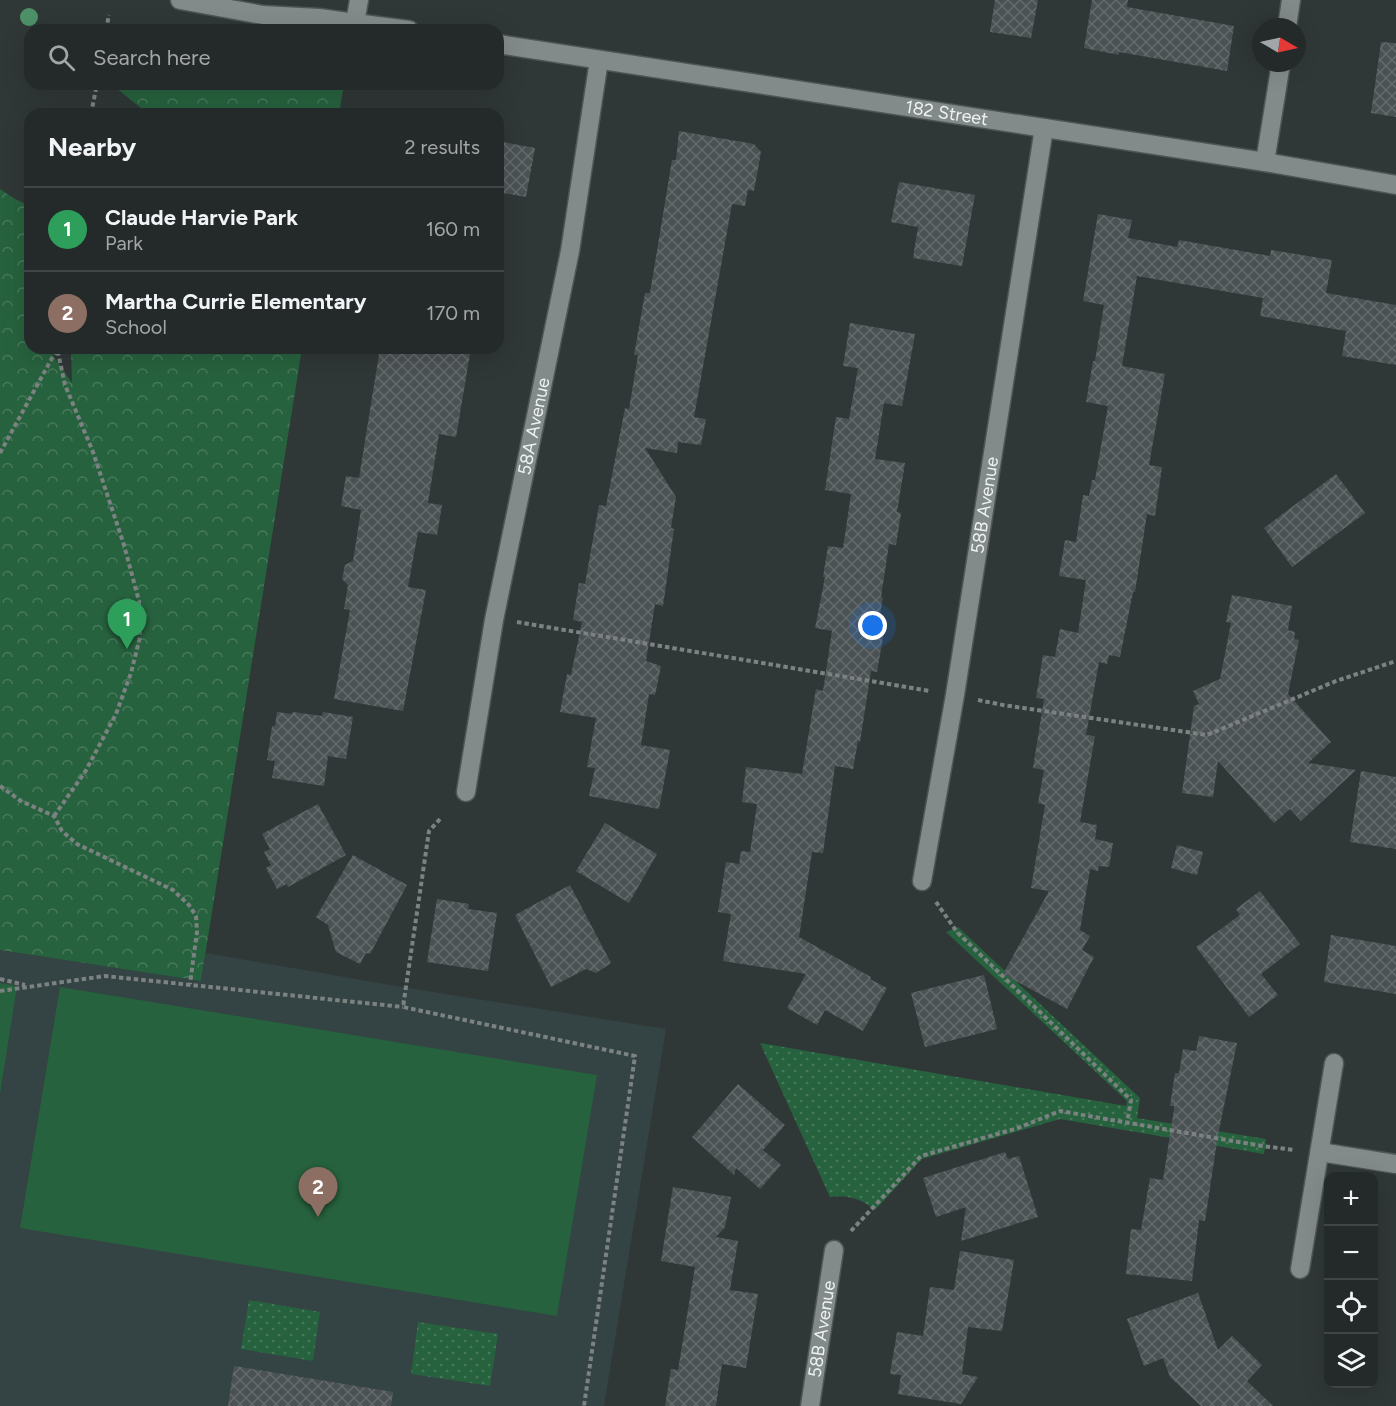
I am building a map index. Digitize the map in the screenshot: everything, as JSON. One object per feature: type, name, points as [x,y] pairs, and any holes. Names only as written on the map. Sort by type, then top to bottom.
[{"type":"street","points":[[180,0],[263,15],[319,18],[363,24]]},
{"type":"street","points":[[355,23],[358,0]]},
{"type":"street","points":[[1288,18],[1291,0]]},
{"type":"street","name":"182 Street","points":[[504,45],[1265,162],[1396,185]]},
{"type":"street","name":"58A Avenue","points":[[466,792],[494,620],[570,251],[599,60]]},
{"type":"street","points":[[1265,162],[1280,72]]},
{"type":"street","name":"58B Avenue","points":[[922,881],[957,684],[1044,128]]},
{"type":"street","points":[[1300,1269],[1334,1063]]},
{"type":"street","points":[[1320,1152],[1396,1164]]},
{"type":"street","name":"58B Avenue","points":[[810,1406],[834,1250]]},
{"type":"path","points":[[107,24],[109,15]]},
{"type":"path","points":[[92,108],[96,90]]},
{"type":"path","points":[[0,453],[54,354]]},
{"type":"path","points":[[54,816],[85,772],[116,714],[131,673],[140,637],[139,601],[124,545],[93,452],[65,385],[58,354]]},
{"type":"path","points":[[516,622],[938,692]]},
{"type":"path","points":[[977,700],[1207,735],[1336,681],[1396,661]]},
{"type":"path","points":[[0,786],[21,801],[54,816],[63,831],[77,844],[173,890],[189,905],[196,915],[197,932],[190,984]]},
{"type":"path","points":[[403,1007],[429,831],[440,819]]},
{"type":"path","points":[[922,881],[957,932],[1131,1100],[1127,1123]]},
{"type":"path","points":[[0,991],[105,976],[190,984],[403,1007],[635,1056],[584,1406]]},
{"type":"path","points":[[0,979],[30,987]]},
{"type":"path","points":[[834,1250],[921,1156],[1018,1128],[1060,1111],[1262,1146],[1320,1152]]},
{"type":"shaded area","points":[[0,950],[201,981],[206,953],[666,1029],[604,1406],[0,1406]]},
{"type":"green space","points":[[118,90],[343,90],[340,108],[141,108]]},
{"type":"green space","points":[[0,189],[24,203],[24,354],[52,354],[72,383],[71,354],[301,354],[201,981],[0,950]]},
{"type":"green space","points":[[958,927],[1140,1098],[1137,1118],[1266,1139],[1264,1154],[1060,1119],[922,1159],[875,1210],[854,1198],[830,1197],[760,1043],[1126,1106],[1127,1101],[946,932]]},
{"type":"green space","points":[[0,983],[17,986],[0,1094]]},
{"type":"green space","points":[[60,987],[597,1075],[557,1316],[20,1228]]},
{"type":"green space","points":[[249,1300],[320,1312],[313,1361],[241,1349]]},
{"type":"green space","points":[[418,1322],[498,1334],[490,1386],[411,1374]]},
{"type":"building","points":[[995,0],[1038,0],[1031,38],[990,32]]},
{"type":"building","points":[[1092,0],[1128,0],[1127,7],[1234,26],[1227,71],[1084,48]]},
{"type":"building","points":[[1381,42],[1396,43],[1396,117],[1371,113]]},
{"type":"building","points":[[679,131],[754,144],[761,152],[754,191],[748,190],[745,206],[732,204],[694,417],[706,419],[701,445],[678,442],[677,453],[645,448],[676,497],[671,528],[674,529],[663,606],[655,604],[646,661],[661,666],[655,695],[649,694],[641,745],[670,750],[659,809],[589,796],[595,768],[587,767],[596,718],[560,712],[567,674],[571,675],[582,622],[573,620],[579,583],[585,584],[599,505],[606,506],[625,408],[629,409],[638,355],[634,355],[645,293],[650,293],[672,160],[676,160]]},
{"type":"building","points":[[504,142],[535,148],[526,197],[504,193]]},
{"type":"building","points":[[899,182],[975,195],[962,266],[913,258],[918,227],[891,222]]},
{"type":"building","points":[[1098,214],[1132,220],[1128,238],[1177,247],[1179,240],[1270,256],[1271,250],[1332,260],[1326,293],[1396,305],[1396,365],[1342,356],[1346,331],[1260,316],[1263,298],[1137,276],[1122,366],[1165,374],[1149,465],[1162,467],[1155,516],[1147,514],[1135,592],[1133,592],[1120,657],[1109,655],[1107,664],[1099,662],[1086,735],[1095,736],[1080,822],[1097,825],[1095,839],[1113,843],[1109,867],[1099,866],[1098,871],[1090,869],[1080,930],[1090,936],[1082,950],[1094,957],[1067,1009],[1003,974],[1049,891],[1031,888],[1045,805],[1038,803],[1044,770],[1033,768],[1044,699],[1036,698],[1043,655],[1055,657],[1060,629],[1078,633],[1086,580],[1059,576],[1065,540],[1076,542],[1083,495],[1089,496],[1092,480],[1095,480],[1108,406],[1086,402],[1104,305],[1083,301]]},
{"type":"building","points":[[850,323],[915,334],[902,406],[884,403],[875,459],[905,463],[897,512],[901,513],[896,545],[889,544],[881,597],[883,597],[877,631],[884,632],[877,672],[871,671],[860,742],[858,741],[853,769],[835,766],[823,853],[812,852],[799,937],[887,988],[863,1031],[825,1010],[817,1025],[787,1008],[806,974],[723,961],[731,914],[718,912],[726,862],[739,864],[741,851],[750,852],[757,804],[742,802],[746,767],[802,774],[816,689],[823,691],[832,631],[815,628],[825,577],[823,577],[828,546],[843,548],[851,494],[825,490],[836,417],[849,419],[858,368],[843,366]]},
{"type":"building","points":[[379,354],[470,354],[456,437],[439,434],[428,503],[442,505],[437,535],[418,532],[408,587],[426,590],[403,711],[334,699],[350,610],[344,609],[348,585],[342,579],[345,565],[353,561],[361,510],[341,506],[346,476],[359,478]]},
{"type":"building","points":[[1336,474],[1365,513],[1292,567],[1264,528]]},
{"type":"building","points":[[1232,595],[1292,606],[1288,630],[1295,632],[1294,639],[1299,640],[1288,694],[1331,742],[1308,763],[1356,770],[1301,821],[1290,809],[1274,823],[1218,761],[1213,797],[1182,793],[1194,706],[1199,704],[1193,691],[1220,679],[1231,623],[1226,622]]},
{"type":"building","points":[[277,712],[322,716],[323,712],[353,717],[346,759],[328,756],[324,786],[272,778],[275,761],[267,760],[272,726],[275,726]]},
{"type":"building","points":[[1361,771],[1396,777],[1396,849],[1350,842]]},
{"type":"building","points":[[318,804],[346,855],[288,887],[287,884],[277,889],[266,868],[271,865],[264,852],[270,849],[262,834]]},
{"type":"building","points":[[605,823],[657,854],[629,903],[576,871]]},
{"type":"building","points":[[1177,845],[1203,852],[1197,875],[1171,868]]},
{"type":"building","points":[[353,855],[407,885],[370,954],[366,953],[360,964],[336,952],[328,925],[316,917]]},
{"type":"building","points":[[570,885],[611,963],[596,973],[586,969],[551,987],[515,915]]},
{"type":"building","points":[[1260,891],[1300,944],[1261,974],[1278,995],[1249,1017],[1196,947],[1240,915],[1236,909]]},
{"type":"building","points":[[437,899],[469,904],[468,909],[497,913],[488,971],[427,962]]},
{"type":"building","points":[[1331,935],[1396,946],[1396,994],[1324,982]]},
{"type":"building","points":[[984,975],[997,1029],[925,1047],[911,993]]},
{"type":"building","points":[[1199,1036],[1237,1043],[1218,1135],[1205,1221],[1199,1220],[1192,1281],[1126,1274],[1131,1229],[1141,1230],[1150,1178],[1163,1180],[1174,1109],[1174,1106],[1170,1106],[1175,1073],[1179,1073],[1183,1049],[1196,1051]]},
{"type":"building","points":[[738,1084],[785,1125],[763,1150],[781,1165],[760,1189],[736,1168],[734,1175],[692,1137]]},
{"type":"building","points":[[1005,1152],[1008,1159],[1019,1156],[1038,1217],[961,1241],[966,1207],[936,1217],[923,1178]]},
{"type":"building","points":[[673,1187],[731,1197],[725,1227],[716,1237],[738,1241],[730,1290],[758,1294],[746,1368],[722,1364],[716,1406],[665,1406],[671,1369],[678,1370],[695,1267],[661,1261]]},
{"type":"building","points":[[960,1251],[1014,1260],[1002,1331],[968,1327],[962,1374],[978,1377],[961,1404],[898,1394],[901,1375],[890,1374],[897,1332],[923,1336],[930,1287],[954,1290]]},
{"type":"building","points":[[1198,1293],[1218,1350],[1232,1336],[1262,1365],[1247,1381],[1273,1406],[1201,1406],[1170,1377],[1163,1358],[1144,1366],[1127,1319]]},
{"type":"building","points":[[234,1366],[393,1392],[391,1406],[228,1406]]},
{"type":"place","name":"Claude Harvie Park","points":[[127,649]]},
{"type":"place","name":"Martha Currie Elementary","points":[[318,1217]]}]
